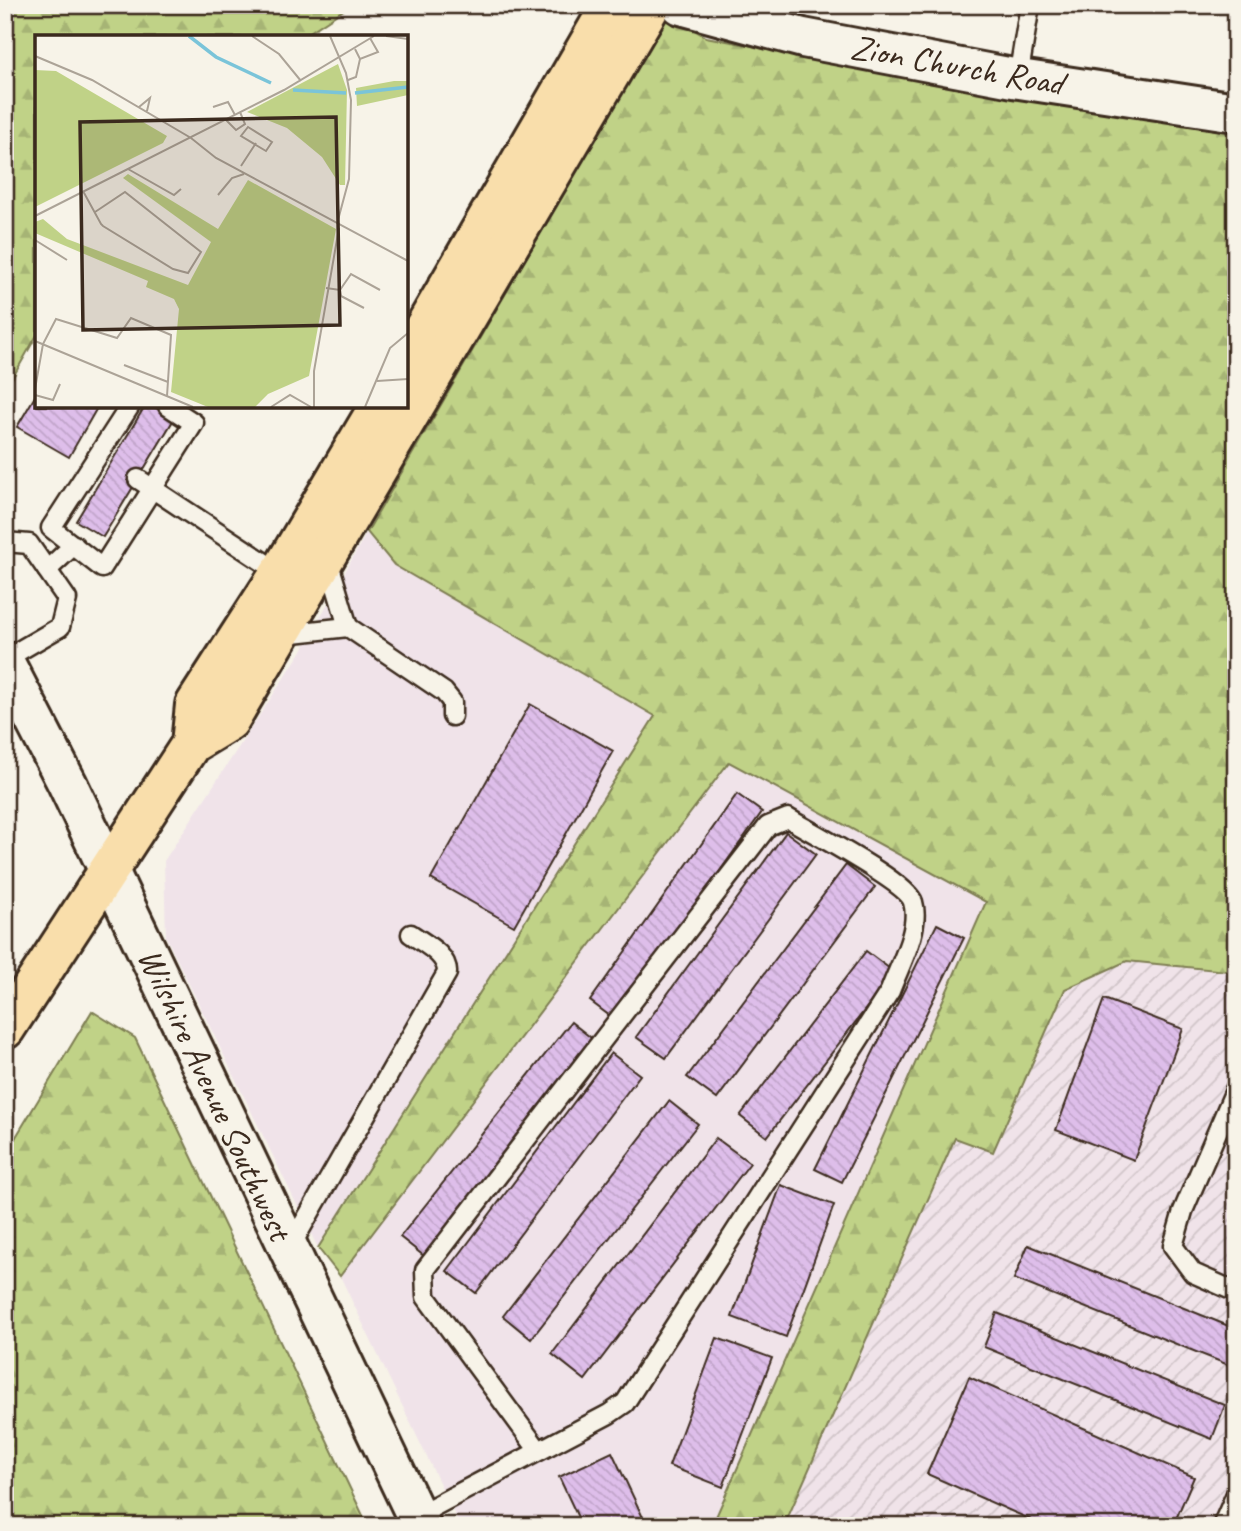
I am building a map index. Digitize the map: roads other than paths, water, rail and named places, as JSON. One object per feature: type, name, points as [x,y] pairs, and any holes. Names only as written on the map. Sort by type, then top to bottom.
[{"type":"highway","points":[[408,356],[611,5]]},
{"type":"highway","points":[[5,1029],[107,868],[191,744],[229,721],[277,635],[327,555],[651,5]]},
{"type":"highway","points":[[191,744],[195,705],[280,573],[378,408]]},
{"type":"street","name":"Zion Church Road","points":[[681,5],[803,38],[1018,78],[1236,112]]},
{"type":"street","name":"Wilshire Avenue Southwest","points":[[5,661],[107,868],[418,1521]]},
{"type":"lane","points":[[1018,78],[1030,5]]},
{"type":"lane","points":[[130,408],[124,428],[84,492],[51,528],[102,568],[125,516],[165,451],[194,423],[171,408]]},
{"type":"lane","points":[[145,483],[280,573]]},
{"type":"lane","points":[[5,542],[29,544],[67,599],[60,627],[5,661]]},
{"type":"lane","points":[[47,570],[74,545]]},
{"type":"lane","points":[[327,555],[348,627]]},
{"type":"lane","points":[[277,635],[317,628],[348,627],[444,692],[452,702],[452,716]]},
{"type":"lane","points":[[418,1521],[625,1403],[890,991],[914,926],[913,901],[898,884],[788,818],[768,826],[425,1270],[426,1297],[539,1451]]},
{"type":"lane","points":[[289,1249],[447,973],[448,965],[441,957],[411,934]]},
{"type":"lane","points":[[1236,1088],[1183,1211],[1173,1246],[1193,1273],[1236,1292]]},
{"type":"lane","points":[[1223,1526],[1236,1494]]}]
